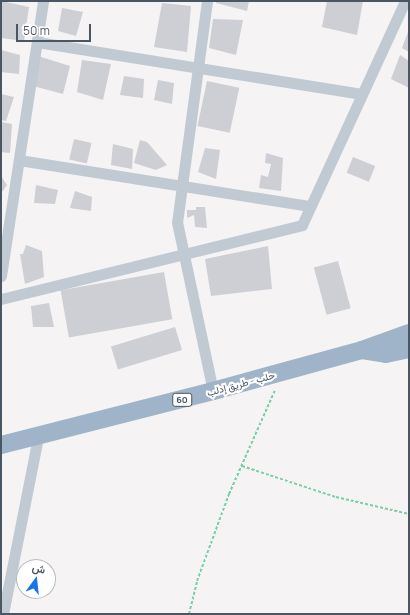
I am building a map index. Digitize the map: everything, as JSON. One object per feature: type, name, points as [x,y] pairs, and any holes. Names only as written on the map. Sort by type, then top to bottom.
[{"type":"highway","name":"حلب - طريق إدلب","points":[[1,445],[214,391],[362,350],[409,332]]},
{"type":"highway","name":"60","points":[[362,350],[386,354],[409,349]]},
{"type":"street","points":[[1,276],[43,1]]},
{"type":"street","points":[[207,1],[177,222],[214,391]]},
{"type":"street","points":[[1,299],[302,225],[405,1]]},
{"type":"street","points":[[37,42],[362,94]]},
{"type":"street","points":[[19,160],[310,206]]},
{"type":"street","points":[[3,614],[38,436]]},
{"type":"path","points":[[189,614],[197,581],[229,494],[275,390]]},
{"type":"path","points":[[242,466],[336,497],[409,514]]},
{"type":"building","points":[[1,1],[29,7],[24,41],[1,38]]},
{"type":"building","points":[[216,1],[249,1],[247,11],[216,3]]},
{"type":"building","points":[[327,1],[363,1],[357,35],[322,27]]},
{"type":"building","points":[[162,3],[191,6],[187,52],[154,47]]},
{"type":"building","points":[[62,8],[83,12],[76,36],[58,31]]},
{"type":"building","points":[[213,19],[243,20],[236,55],[209,48]]},
{"type":"building","points":[[409,29],[409,52],[402,48]]},
{"type":"building","points":[[1,50],[20,55],[19,74],[1,72]]},
{"type":"building","points":[[400,55],[409,61],[409,88],[391,79]]},
{"type":"building","points":[[38,56],[70,66],[63,94],[33,86]]},
{"type":"building","points":[[82,60],[111,64],[103,100],[77,92]]},
{"type":"building","points":[[124,76],[144,79],[143,98],[120,95]]},
{"type":"building","points":[[158,80],[174,83],[172,104],[154,100]]},
{"type":"building","points":[[207,81],[239,88],[230,133],[197,126]]},
{"type":"building","points":[[1,94],[14,97],[6,121],[1,120]]},
{"type":"building","points":[[1,122],[12,124],[10,153],[1,152]]},
{"type":"building","points":[[74,139],[92,143],[87,164],[69,159]]},
{"type":"building","points":[[140,140],[147,142],[167,165],[156,170],[134,163]]},
{"type":"building","points":[[113,144],[133,149],[132,169],[111,165]]},
{"type":"building","points":[[205,148],[220,150],[216,179],[198,172]]},
{"type":"building","points":[[266,153],[283,158],[281,191],[259,188],[261,175],[268,177],[271,164],[265,163]]},
{"type":"building","points":[[353,157],[375,166],[369,182],[347,173]]},
{"type":"building","points":[[1,176],[7,185],[3,191],[1,191]]},
{"type":"building","points":[[36,185],[58,190],[55,204],[34,203]]},
{"type":"building","points":[[75,191],[92,197],[91,211],[70,208]]},
{"type":"building","points":[[196,207],[205,207],[207,228],[195,227],[194,215],[187,218],[187,210],[196,210]]},
{"type":"building","points":[[26,245],[42,251],[44,277],[25,284],[20,254],[23,254]]},
{"type":"building","points":[[268,246],[272,289],[211,296],[205,259]]},
{"type":"building","points":[[338,261],[351,308],[327,315],[314,267]]},
{"type":"building","points":[[164,272],[172,319],[69,338],[61,290]]},
{"type":"building","points":[[49,303],[54,327],[33,327],[31,306]]},
{"type":"building","points":[[175,327],[182,350],[118,370],[111,347]]}]
